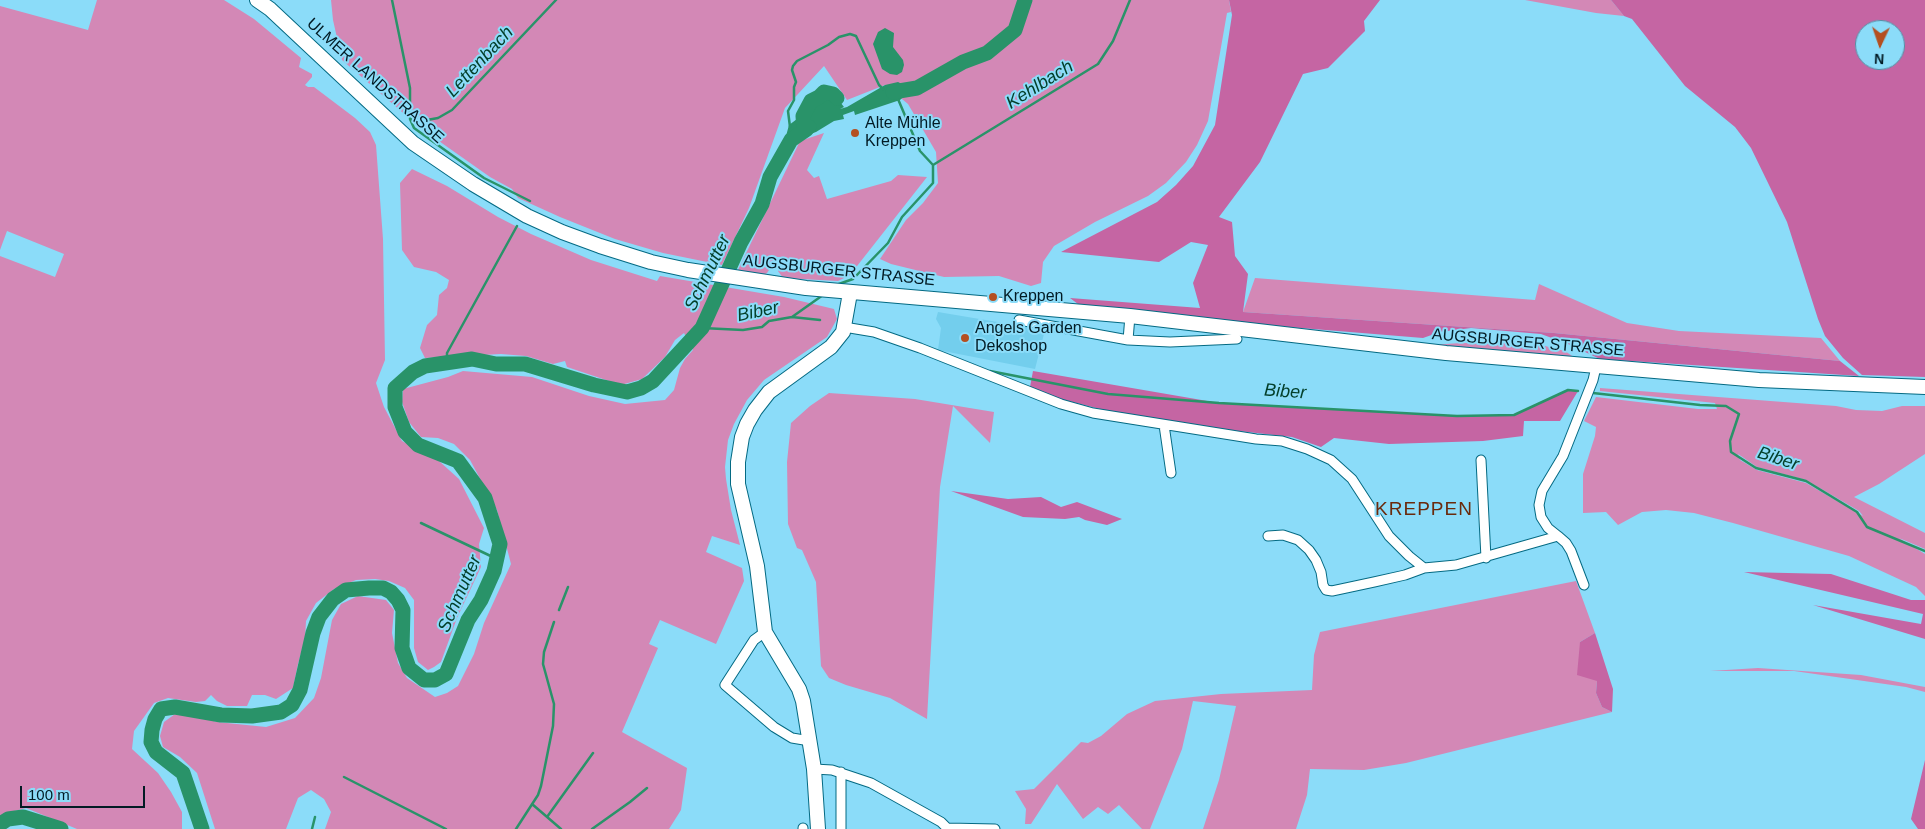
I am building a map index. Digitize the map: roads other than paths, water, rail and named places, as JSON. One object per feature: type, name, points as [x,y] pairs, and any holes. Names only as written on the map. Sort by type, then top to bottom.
[{"type":"main road","name":"ULMER LANDSTRASSE","points":[[257,0],[270,9],[413,142],[473,184]]},
{"type":"main road","name":"AUGSBURGER STRASSE","points":[[473,184],[524,214],[581,239],[624,254],[650,262],[709,274],[806,288],[1130,316],[1446,353],[1596,367],[1759,380],[1925,387]]},
{"type":"main road","points":[[818,829],[814,769],[803,701],[799,689],[765,632],[757,566],[738,484],[738,462],[742,437],[755,410],[769,392],[831,347],[839,338],[844,327],[847,292]]},
{"type":"street","points":[[1128,340],[1130,316]]},
{"type":"street","points":[[1019,320],[1128,340],[1170,342],[1238,339]]},
{"type":"street","points":[[844,327],[874,332],[920,348],[1062,404],[1093,413],[1256,439],[1282,441],[1307,449],[1330,460],[1352,479],[1389,536],[1424,568]]},
{"type":"street","points":[[1584,585],[1571,551],[1566,543],[1548,528],[1541,517],[1539,505],[1542,491],[1563,456],[1593,380],[1596,367]]},
{"type":"street","points":[[1164,425],[1171,473]]},
{"type":"street","points":[[1481,460],[1486,558]]},
{"type":"street","points":[[1268,536],[1283,535],[1298,540],[1316,560],[1321,572],[1323,586],[1326,590],[1332,590],[1405,575],[1424,568],[1456,565],[1486,558],[1558,536]]},
{"type":"street","points":[[765,632],[754,640],[725,685],[774,727],[792,738],[810,741]]},
{"type":"street","points":[[814,769],[841,772],[871,783],[941,822],[948,828],[995,829]]},
{"type":"street","points":[[841,772],[842,829]]},
{"type":"waterway","name":"Lettenbach","points":[[392,0],[410,88],[410,119],[414,128],[484,178],[530,201]]},
{"type":"waterway","name":"Lettenbach","points":[[410,119],[427,120],[438,118],[452,110],[556,0]]},
{"type":"waterway","name":"Schmutter","points":[[893,92],[917,88],[963,62],[987,53],[1015,30],[1025,0]]},
{"type":"waterway","name":"Kehlbach","points":[[836,285],[853,279],[888,243],[902,217],[933,183],[933,165],[1098,64],[1113,41],[1130,0]]},
{"type":"waterway","points":[[790,127],[788,111],[794,100],[796,82],[792,70],[793,66],[797,61],[839,37],[850,34],[856,36],[879,85],[883,89]]},
{"type":"waterway","name":"Schmutter","points":[[809,127],[804,130],[803,116],[811,101],[824,92],[833,94],[837,98]]},
{"type":"waterway","name":"Kehlbach","points":[[898,99],[920,151],[933,165]]},
{"type":"waterway","name":"Schmutter","points":[[202,829],[183,773],[156,752],[151,742],[155,719],[161,709],[175,707],[221,715],[252,716],[281,712],[292,705],[300,690],[313,633],[319,617],[333,599],[346,590],[383,588],[391,592],[403,610],[402,648],[409,668],[424,680],[435,680],[446,674],[468,620],[481,600],[494,571],[500,544],[485,498],[458,461],[418,445],[405,432],[395,407],[395,388],[413,372],[425,366],[472,359],[496,364],[525,364],[594,385],[627,392],[641,388],[653,381],[702,328],[741,242],[762,204],[770,177],[791,140],[807,129]]},
{"type":"waterway","name":"Lettenbach","points":[[447,362],[447,353],[517,226]]},
{"type":"waterway","name":"Kehlbach","points":[[792,317],[823,295]]},
{"type":"waterway","name":"Biber","points":[[702,328],[743,330],[762,327],[769,321],[792,317],[820,320]]},
{"type":"waterway","name":"Biber","points":[[990,371],[1108,394],[1219,403],[1457,416],[1514,415],[1568,390],[1578,391]]},
{"type":"waterway","name":"Biber","points":[[1593,393],[1700,405],[1726,406],[1739,414],[1730,441],[1731,452],[1756,468],[1806,481],[1857,512],[1867,527],[1925,551]]},
{"type":"waterway","points":[[421,523],[497,559]]},
{"type":"waterway","points":[[559,610],[568,587]]},
{"type":"waterway","points":[[516,829],[538,795],[553,726],[554,704],[543,664],[544,652],[554,622]]},
{"type":"waterway","points":[[547,817],[593,753]]},
{"type":"waterway","points":[[344,777],[446,829]]},
{"type":"waterway","points":[[592,829],[647,788]]},
{"type":"waterway","points":[[532,804],[561,829]]},
{"type":"waterway","name":"Schmutter","points":[[0,824],[8,819],[23,817],[61,829]]},
{"type":"waterway","points":[[312,829],[315,817]]},
{"type":"place","name":"Alte Mühle Kreppen","points":[[855,133]]},
{"type":"place","name":"Kreppen","points":[[993,297]]},
{"type":"place","name":"Angels Garden Dekoshop","points":[[965,338]]},
{"type":"district","name":"KREPPEN","points":[[1424,510]]}]
